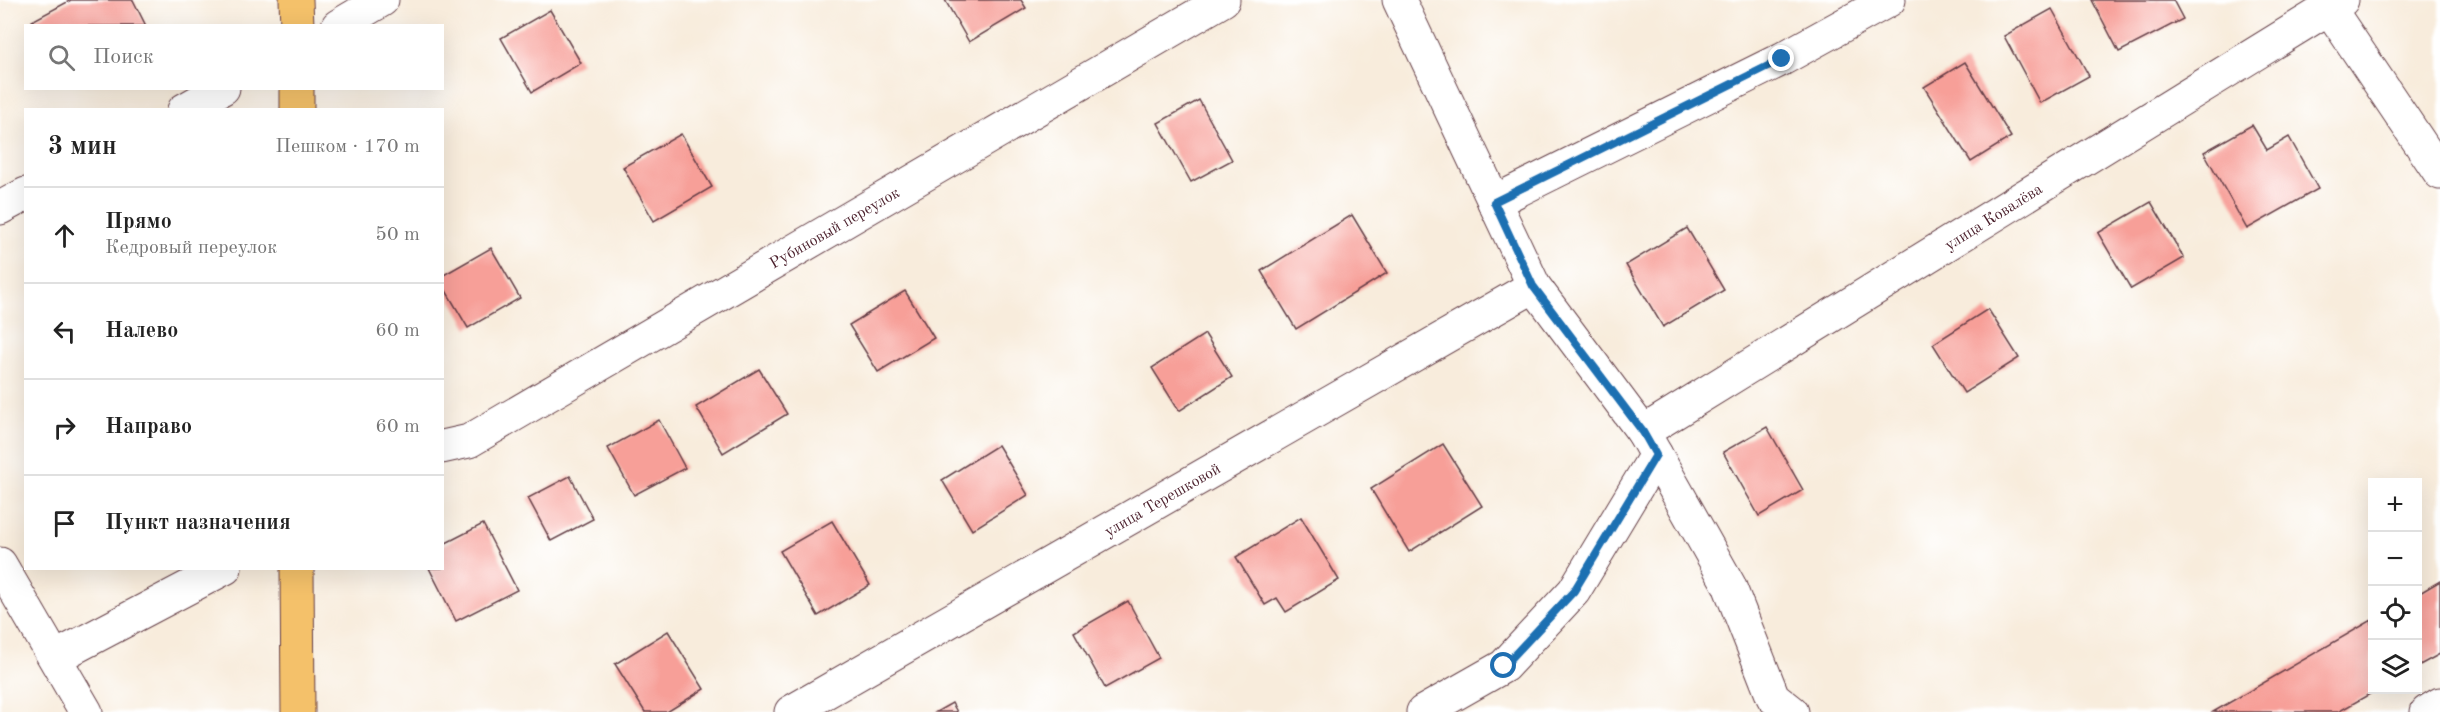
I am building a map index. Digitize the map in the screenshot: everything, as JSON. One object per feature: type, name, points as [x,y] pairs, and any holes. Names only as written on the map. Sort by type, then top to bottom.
[{"type":"main road","points":[[296,0],[297,24]]},
{"type":"main road","points":[[297,90],[297,108]]},
{"type":"main road","points":[[297,570],[298,712]]},
{"type":"street","points":[[341,24],[382,0]]},
{"type":"street","name":"Рубиновый переулок","points":[[444,447],[469,441],[1223,0]]},
{"type":"street","points":[[1399,0],[1533,286],[1650,444],[1729,585],[1773,696],[1792,712]]},
{"type":"street","points":[[1494,202],[1782,59],[1889,0]]},
{"type":"street","points":[[2336,4],[2440,173]]},
{"type":"street","name":"улица Ковалёва","points":[[1650,444],[2336,4]]},
{"type":"street","points":[[188,108],[219,90]]},
{"type":"street","points":[[0,208],[24,195]]},
{"type":"street","name":"улица Терешковой","points":[[791,712],[1533,286]]},
{"type":"street","points":[[1423,712],[1504,666],[1574,591],[1650,444]]},
{"type":"street","points":[[0,564],[86,712]]},
{"type":"street","points":[[56,657],[221,570]]},
{"type":"street","points":[[2427,712],[2440,704]]},
{"type":"building","points":[[71,0],[133,0],[145,24],[33,24],[32,21]]},
{"type":"building","points":[[945,0],[1021,0],[1026,8],[969,42]]},
{"type":"building","points":[[2092,0],[2173,0],[2183,19],[2119,52]]},
{"type":"building","points":[[2052,9],[2089,76],[2040,103],[2004,36]]},
{"type":"building","points":[[550,10],[581,63],[532,92],[501,38]]},
{"type":"building","points":[[1965,62],[2011,137],[1971,162],[1924,87]]},
{"type":"building","points":[[1199,100],[1232,160],[1191,182],[1158,123]]},
{"type":"building","points":[[2252,125],[2267,150],[2289,137],[2318,189],[2247,229],[2204,152]]},
{"type":"building","points":[[681,134],[712,187],[654,221],[623,167]]},
{"type":"building","points":[[2151,202],[2184,258],[2131,289],[2098,233]]},
{"type":"building","points":[[1352,215],[1387,273],[1296,329],[1261,271]]},
{"type":"building","points":[[1687,228],[1724,290],[1663,327],[1626,265]]},
{"type":"building","points":[[491,248],[520,298],[468,328],[444,287],[444,275]]},
{"type":"building","points":[[905,291],[934,338],[878,372],[849,325]]},
{"type":"building","points":[[1988,309],[2019,358],[1964,393],[1933,344]]},
{"type":"building","points":[[1205,334],[1232,377],[1179,411],[1152,368]]},
{"type":"building","points":[[759,369],[787,414],[723,453],[696,407]]},
{"type":"building","points":[[659,420],[685,468],[634,495],[608,448]]},
{"type":"building","points":[[1767,427],[1803,490],[1759,516],[1723,452]]},
{"type":"building","points":[[1443,444],[1482,506],[1409,552],[1371,489]]},
{"type":"building","points":[[998,445],[1028,495],[972,530],[942,480]]},
{"type":"building","points":[[570,476],[593,519],[551,541],[528,498]]},
{"type":"building","points":[[1301,517],[1339,580],[1286,612],[1277,598],[1265,605],[1236,557]]},
{"type":"building","points":[[832,521],[870,585],[818,616],[780,551]]},
{"type":"building","points":[[483,524],[517,590],[456,621],[430,570],[444,570],[444,544]]},
{"type":"building","points":[[2440,581],[2440,654],[2422,664],[2422,640],[2422,592]]},
{"type":"building","points":[[1128,601],[1159,658],[1105,688],[1074,632]]},
{"type":"building","points":[[2368,622],[2368,694],[2370,694],[2338,712],[2213,712]]},
{"type":"building","points":[[668,631],[704,689],[667,712],[645,712],[615,664]]},
{"type":"building","points":[[952,703],[957,712],[936,712]]},
{"type":"route","points":[[1504,666],[1574,591],[1656,455],[1643,432],[1533,286],[1494,202],[1782,59]]}]
